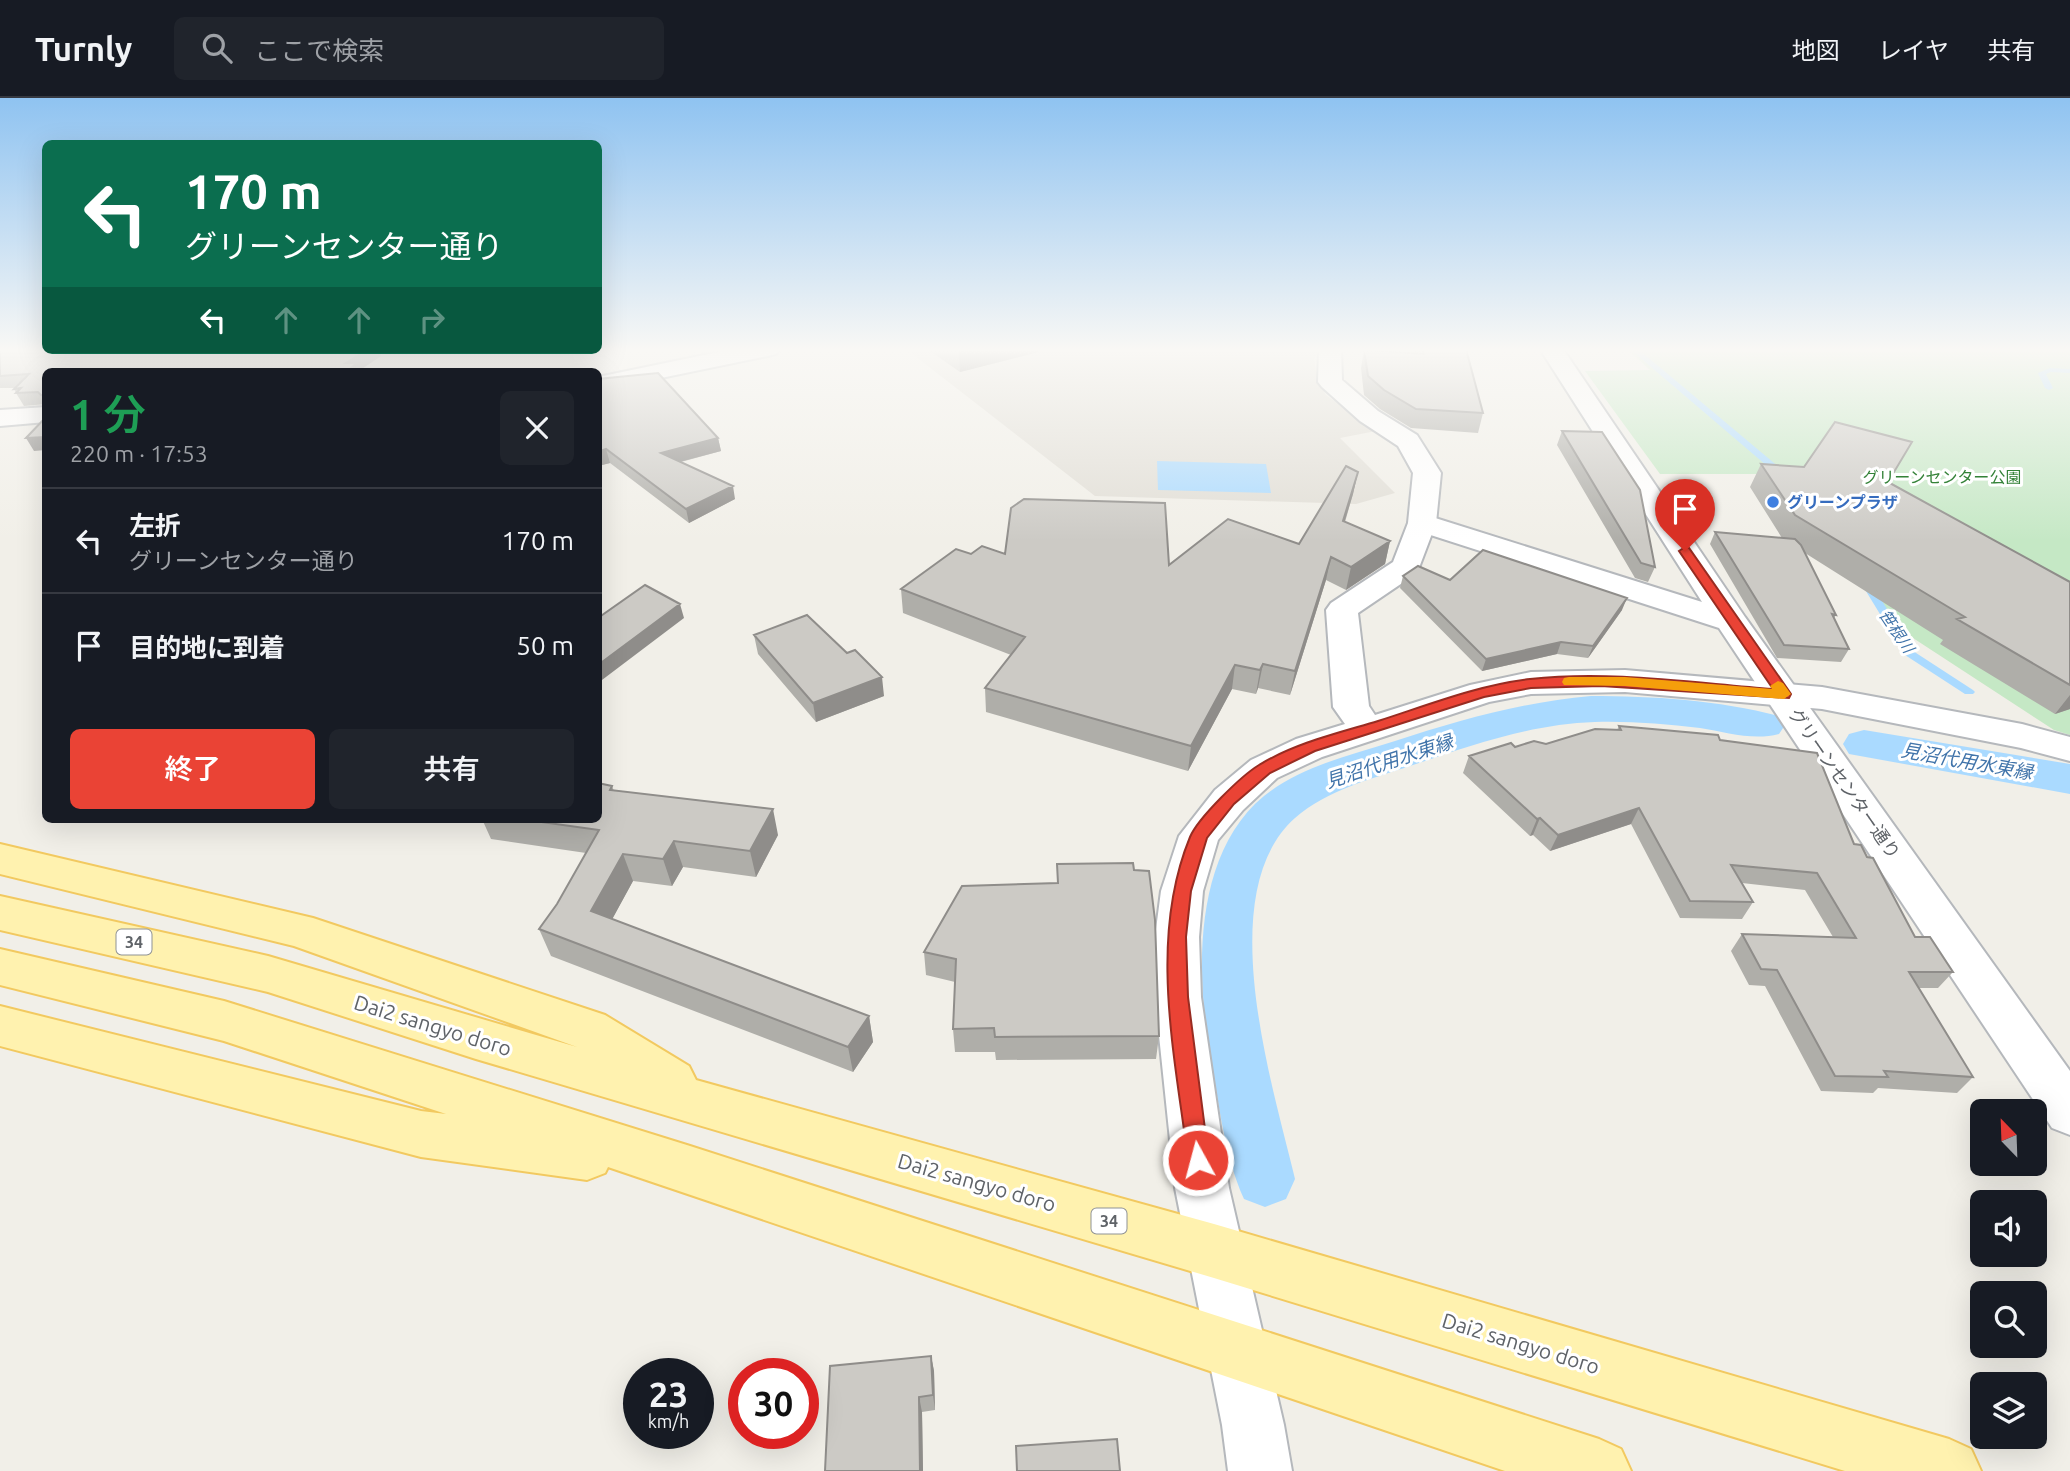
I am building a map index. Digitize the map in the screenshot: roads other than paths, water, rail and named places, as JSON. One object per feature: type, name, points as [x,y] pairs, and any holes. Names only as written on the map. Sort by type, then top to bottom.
[{"type":"main road","points":[[0,859],[298,930],[588,1029],[713,1106]]},
{"type":"main road","name":"Dai2 sangyo doro","points":[[0,913],[268,974],[476,1039],[1214,1251],[1949,1471]]},
{"type":"main road","points":[[0,967],[224,1021],[1237,1349],[1599,1471]]},
{"type":"main road","points":[[0,1026],[421,1134],[690,1170]]},
{"type":"street","points":[[1366,413],[1408,442],[1427,473],[1422,523],[1406,567],[1342,610],[1351,707],[1366,728]]},
{"type":"street","name":"グリーンセンター通り","points":[[1593,413],[1731,621],[1784,694],[2070,1112]]},
{"type":"street","points":[[0,418],[42,414]]},
{"type":"street","points":[[1422,523],[1731,621]]},
{"type":"street","points":[[1260,1471],[1202,1188],[1178,997],[1177,937],[1182,891],[1199,836],[1229,800],[1264,769],[1310,748],[1482,693],[1531,683],[1625,681],[1784,694],[1897,711],[2022,736],[2070,749]]},
{"type":"water","points":[[1157,461],[1266,464],[1271,493],[1158,490]]},
{"type":"waterway","name":"笹根川","points":[[1709,413],[1783,475]]},
{"type":"waterway","name":"笹根川","points":[[1866,583],[1909,653],[1969,692]]},
{"type":"waterway","name":"見沼代用水東縁","points":[[1265,1179],[1235,1042],[1227,971],[1228,936],[1234,892],[1245,857],[1262,826],[1281,806],[1294,796],[1359,767],[1479,729],[1533,716],[1591,709],[1649,710],[1764,725]]},
{"type":"waterway","name":"見沼代用水東縁","points":[[1864,744],[2070,779]]},
{"type":"place","name":"グリーンプラザ","points":[[1773,502]]},
{"type":"park label","name":"グリーンセンター公園","points":[[1942,477]]}]
